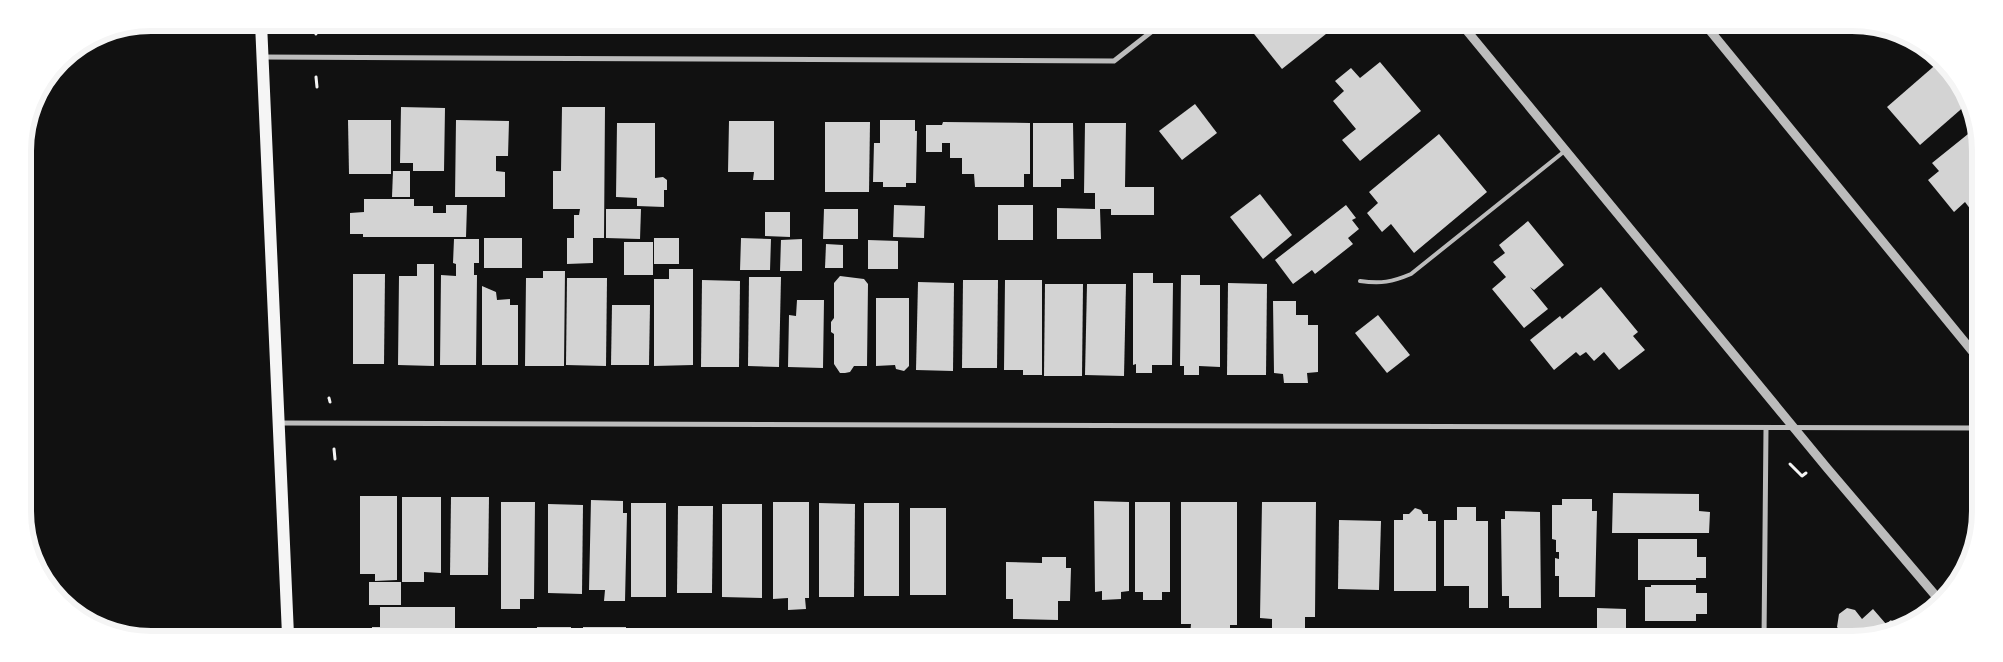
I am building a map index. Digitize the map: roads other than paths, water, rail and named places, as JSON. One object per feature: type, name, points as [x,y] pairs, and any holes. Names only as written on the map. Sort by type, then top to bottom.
[{"type":"main road","points":[[261,31],[288,631]]},
{"type":"street","points":[[262,57],[1114,61],[1152,31]]},
{"type":"street","points":[[1467,31],[1935,597]]},
{"type":"street","points":[[1711,31],[1972,351]]},
{"type":"street","points":[[279,423],[1766,429],[1972,428]]},
{"type":"street","points":[[1764,630],[1766,429]]},
{"type":"lane","points":[[1360,281],[1381,284],[1392,282],[1411,274],[1566,150]]}]
